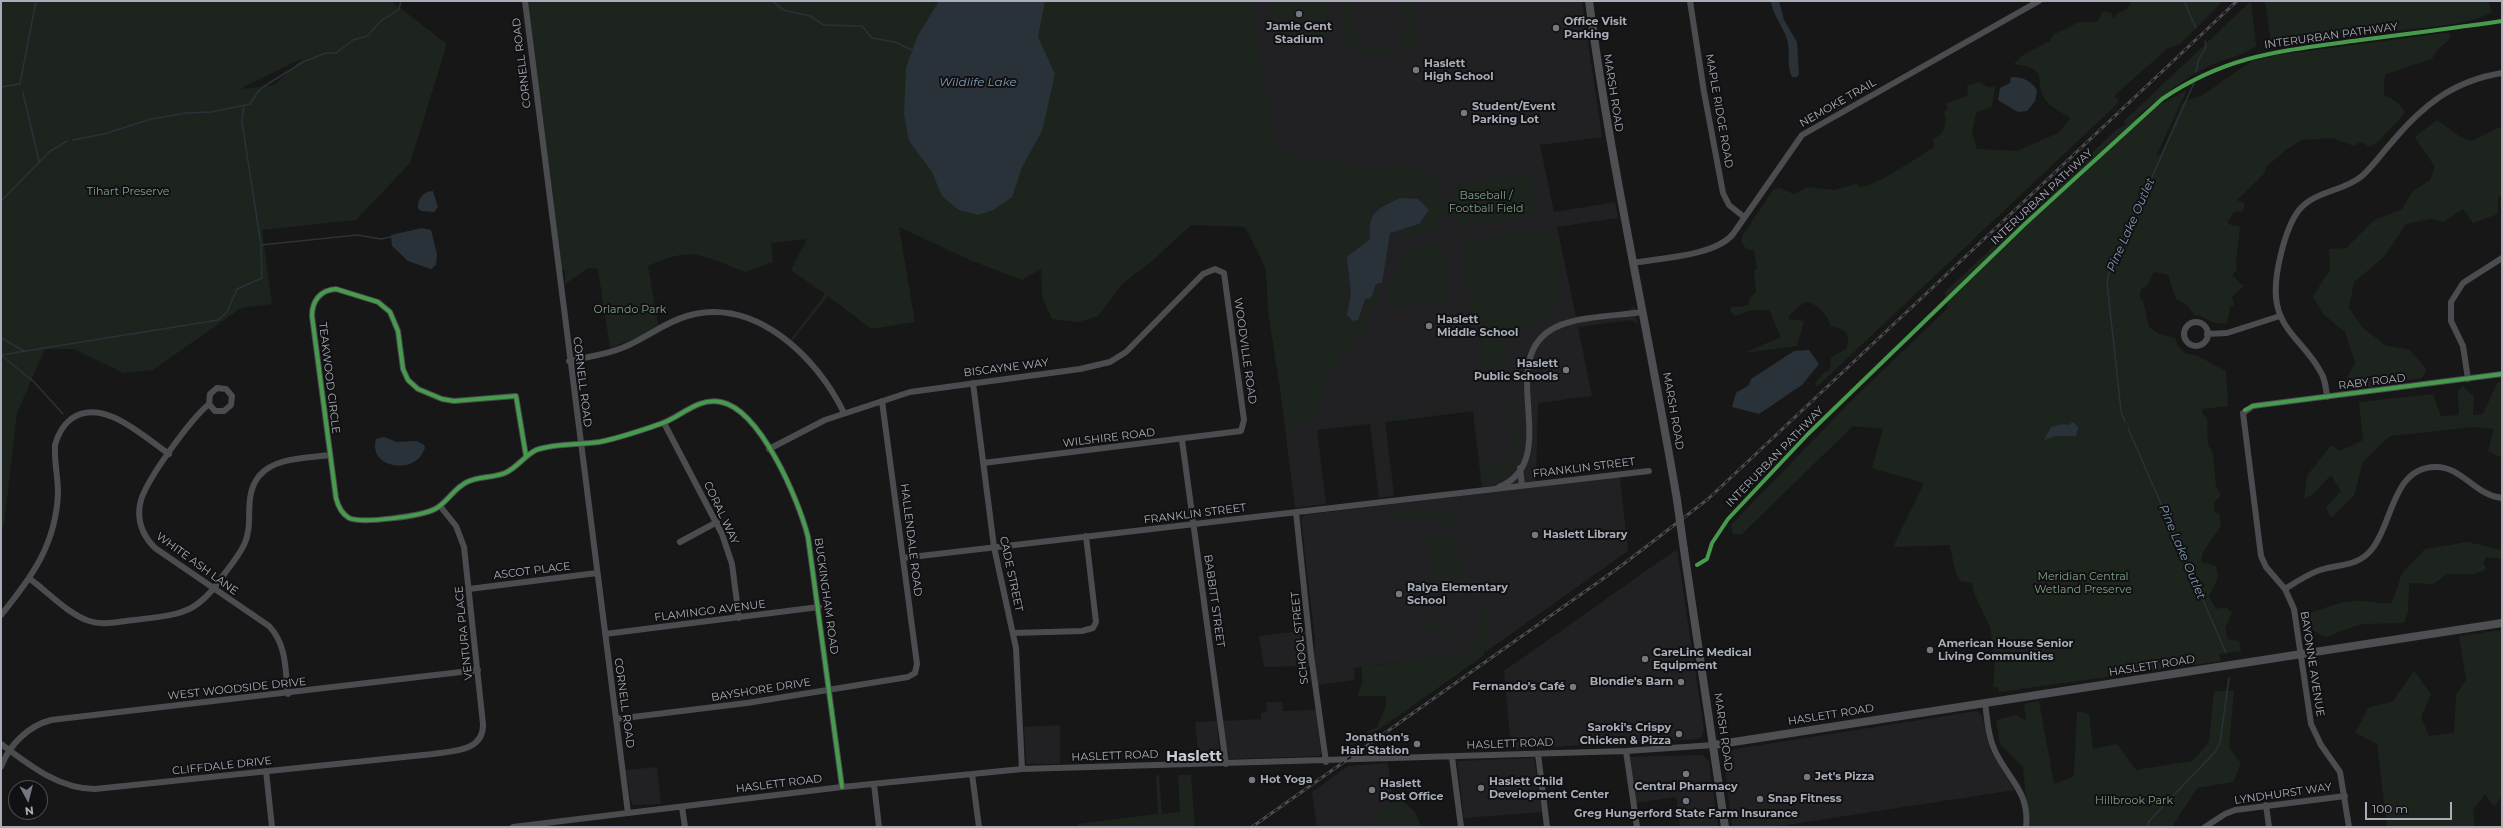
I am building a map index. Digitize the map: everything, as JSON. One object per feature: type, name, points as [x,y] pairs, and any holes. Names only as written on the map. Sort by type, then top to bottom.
[{"type":"main road","name":"MARSH ROAD","points":[[1589,1],[1603,104],[1677,500],[1725,827]]},
{"type":"main road","name":"HASLETT ROAD","points":[[1714,745],[2502,623]]},
{"type":"street","name":"CORNELL ROAD","points":[[525,1],[579,444],[628,813]]},
{"type":"street","name":"MAPLE RIDGE ROAD","points":[[1690,1],[1704,92],[1723,193],[1729,205],[1744,217]]},
{"type":"street","name":"NEMOKE TRAIL","points":[[1633,263],[1716,247],[1729,238],[1802,135],[2039,1]]},
{"type":"street","points":[[2327,397],[2321,371],[2292,336],[2280,316],[2276,298],[2276,278],[2291,224],[2298,212],[2317,196],[2340,188],[2362,176],[2418,112],[2445,93],[2478,78],[2502,73]]},
{"type":"street","points":[[2468,379],[2463,346],[2451,321],[2451,302],[2463,283],[2502,258]]},
{"type":"street","name":"BISCAYNE WAY","points":[[769,449],[799,432],[844,412],[921,389],[1080,369],[1110,362],[1126,352],[1203,274],[1211,269],[1220,270]]},
{"type":"street","name":"WOODVILLE ROAD","points":[[1220,270],[1225,276],[1244,420],[1243,428],[1238,432]]},
{"type":"street","name":"TEAKWOOD CIRCLE","points":[[330,454],[312,310],[318,296],[326,291],[336,289],[378,302],[390,312],[398,331],[403,369],[408,380],[418,389],[442,399],[454,401],[516,396],[526,456]]},
{"type":"street","name":"FRANKLIN STREET","points":[[1490,489],[1508,482],[1520,468],[1527,453],[1530,436],[1528,364],[1533,350],[1540,339],[1554,328],[1572,322],[1643,312]]},
{"type":"street","points":[[569,361],[622,348],[665,324],[687,316],[704,313],[730,314],[764,326],[799,350],[821,373],[844,412]]},
{"type":"street","points":[[2207,334],[2227,333],[2280,316]]},
{"type":"street","name":"RABY ROAD","points":[[2244,410],[2253,406],[2502,374]]},
{"type":"street","name":"CADE STREET","points":[[973,383],[994,547],[1018,663],[1022,769]]},
{"type":"street","name":"WHITE ASH LANE","points":[[209,404],[215,411],[224,411],[231,405],[232,396],[226,389],[217,388],[210,394],[209,404],[194,418],[142,497],[139,508],[141,527],[146,539],[155,548],[268,626],[279,637],[284,652],[288,694]]},
{"type":"street","name":"BUCKINGHAM ROAD","points":[[330,454],[337,503],[349,518],[372,520],[426,513],[440,506],[464,483],[504,473],[526,456],[539,449],[616,438],[664,423],[697,405],[712,401],[721,402],[743,414],[754,425],[769,449],[791,491],[806,527],[819,607],[842,787]]},
{"type":"street","name":"HALLENDALE ROAD","points":[[882,401],[917,664],[915,673],[908,677]]},
{"type":"street","name":"BAYONNE AVENUE","points":[[2244,410],[2242,417],[2261,556],[2266,567],[2285,589],[2294,608],[2302,654],[2311,724],[2321,745],[2340,772],[2349,827]]},
{"type":"street","points":[[1,615],[30,579],[46,548],[54,522],[58,492],[57,437],[66,424],[85,413],[104,413],[169,454]]},
{"type":"street","name":"CORAL WAY","points":[[664,423],[716,522],[732,564],[739,618]]},
{"type":"street","name":"WILSHIRE ROAD","points":[[983,463],[1238,432]]},
{"type":"street","name":"BABBITT STREET","points":[[1182,440],[1226,764]]},
{"type":"street","points":[[30,579],[81,617],[99,623],[180,614],[201,604],[214,589],[247,539],[249,497],[260,476],[279,463],[330,454]]},
{"type":"street","points":[[2285,589],[2316,571],[2349,565],[2364,557],[2376,543],[2400,488],[2410,476],[2419,470],[2434,467],[2450,469],[2480,492],[2502,498]]},
{"type":"street","name":"FRANKLIN STREET","points":[[1520,468],[1522,486]]},
{"type":"street","name":"FRANKLIN STREET","points":[[903,558],[1649,471]]},
{"type":"street","name":"VENTURA PLACE","points":[[440,506],[453,522],[461,537],[469,589],[483,724],[482,735],[475,745],[458,750]]},
{"type":"street","name":"SCHOOL STREET","points":[[1296,512],[1311,655],[1326,762]]},
{"type":"street","points":[[680,542],[716,522]]},
{"type":"street","points":[[1013,633],[1087,630],[1093,628],[1096,622],[1086,536]]},
{"type":"street","name":"ASCOT PLACE","points":[[469,589],[597,572]]},
{"type":"street","name":"FLAMINGO AVENUE","points":[[605,634],[819,607]]},
{"type":"street","name":"WEST WOODSIDE DRIVE","points":[[1,767],[10,750],[34,727],[60,718],[288,694],[478,670]]},
{"type":"street","name":"BAYSHORE DRIVE","points":[[616,719],[747,703],[908,677]]},
{"type":"street","points":[[1985,702],[1991,742],[2001,761],[2019,786],[2025,806],[2026,827]]},
{"type":"street","name":"CLIFFDALE DRIVE","points":[[1,744],[60,782],[86,789],[458,750]]},
{"type":"street","name":"HASLETT ROAD","points":[[513,827],[842,787],[1022,769],[1326,762],[1626,751],[1714,745]]},
{"type":"street","points":[[1626,751],[1637,827]]},
{"type":"street","points":[[1538,754],[1547,827]]},
{"type":"street","points":[[1452,757],[1461,827]]},
{"type":"street","points":[[266,771],[272,827]]},
{"type":"street","points":[[972,774],[979,827]]},
{"type":"street","points":[[874,784],[880,827]]},
{"type":"street","name":"LYNDHURST WAY","points":[[2205,827],[2225,814],[2266,805],[2345,796]]},
{"type":"street","points":[[2266,805],[2269,827]]},
{"type":"street","points":[[682,807],[685,827]]},
{"type":"shaded area","name":"Haslett Middle School","points":[[1232,1],[1582,1],[1602,137],[1540,145],[1554,212],[1615,202],[1618,218],[1557,227],[1576,317],[1629,311],[1634,305],[1638,325],[1632,320],[1578,327],[1592,396],[1538,403],[1536,481],[1482,487],[1473,411],[1385,422],[1394,496],[1379,498],[1370,424],[1317,430],[1326,504],[1295,508]]},
{"type":"shaded area","name":"Ralya Elementary School","points":[[1620,477],[1628,551],[1487,651],[1354,668],[1355,680],[1317,685],[1314,655],[1315,640],[1301,520],[1304,515]]},
{"type":"shaded area","points":[[1677,549],[1704,730],[1702,737],[1697,739],[1511,749],[1504,671]]},
{"type":"shaded area","points":[[1308,630],[1310,666],[1264,667],[1259,636]]},
{"type":"shaded area","points":[[1266,702],[1282,702],[1283,711],[1316,710],[1321,753],[1319,756],[1229,759],[1222,721],[1261,719],[1261,713],[1267,712]]},
{"type":"shaded area","points":[[1977,711],[1982,716],[1991,752],[2015,790],[1774,827],[1732,827],[1724,759],[1729,750]]},
{"type":"shaded area","points":[[1217,721],[1220,757],[1215,760],[1199,760],[1195,722]]},
{"type":"shaded area","points":[[1060,725],[1060,764],[1026,764],[1024,727]]},
{"type":"shaded area","points":[[1702,755],[1709,761],[1718,827],[1680,827],[1676,797],[1636,803],[1629,757]]},
{"type":"shaded area","points":[[1534,758],[1542,812],[1464,818],[1457,761]]},
{"type":"shaded area","points":[[1388,763],[1396,827],[1317,827],[1312,792],[1348,766]]},
{"type":"shaded area","points":[[657,767],[661,804],[634,805],[631,802],[626,770]]},
{"type":"green space","name":"Tihart Preserve","points":[[1,1],[391,1],[447,44],[410,163],[356,220],[262,230],[272,304],[241,308],[153,370],[123,373],[74,349],[45,349],[17,413],[4,525],[1,530]],"holes":[[[303,58],[274,85],[243,89],[243,87]]]},
{"type":"green space","name":"Orlando Park","points":[[528,1],[1232,1],[1232,5],[1235,1],[1250,1],[1273,135],[1286,154],[1300,161],[1314,164],[1331,160],[1345,161],[1355,169],[1402,166],[1425,172],[1434,178],[1440,188],[1442,210],[1438,232],[1404,237],[1403,231],[1426,222],[1426,200],[1416,194],[1370,209],[1367,238],[1346,256],[1346,321],[1358,323],[1375,291],[1381,289],[1365,329],[1330,371],[1318,406],[1287,435],[1268,311],[1266,269],[1245,227],[1191,225],[1151,262],[1122,284],[1098,316],[1078,322],[1052,319],[1042,297],[1041,269],[1022,280],[970,260],[899,227],[915,322],[871,329],[828,296],[793,340],[791,339],[825,294],[791,270],[807,239],[771,243],[773,262],[746,272],[719,261],[697,255],[687,254],[676,256],[648,266],[658,325],[639,337],[610,348],[598,269],[588,268],[565,284],[565,270],[561,270]]},
{"type":"green space","points":[[1270,1],[1325,1],[1328,19],[1328,29],[1326,35],[1315,43],[1276,50]]},
{"type":"green space","points":[[1341,1],[1351,1],[1355,34],[1362,44],[1368,48],[1382,49],[1395,43],[1404,32],[1405,24],[1401,1],[1411,1],[1418,49],[1407,50],[1406,44],[1397,52],[1382,57],[1362,51],[1347,50]]},
{"type":"green space","points":[[2132,1],[2223,1],[2180,44],[2168,48],[2114,96],[2119,101],[2114,107],[1820,384],[1816,386],[1815,384],[1823,373],[1830,370],[1831,358],[1847,348],[1848,337],[1845,331],[1831,326],[1824,313],[1818,307],[1810,303],[1805,302],[1791,313],[1788,319],[1804,321],[1797,346],[1744,353],[1781,337],[1769,310],[1752,310],[1735,316],[1730,311],[1731,307],[1742,307],[1749,304],[1750,298],[1756,292],[1754,271],[1757,268],[1754,250],[1746,249],[1741,241],[1742,236],[1773,190],[1779,188],[1794,194],[1808,187],[1834,190],[1856,184],[1860,187],[1867,186],[1886,177],[1934,147],[1933,140],[1940,134],[1945,125],[1946,121],[1944,112],[1948,109],[1946,103],[1968,96],[1967,86],[1979,82],[1988,87],[1995,87],[1992,106],[1976,113],[1972,132],[1977,149],[2017,151],[2058,133],[2071,118],[2047,102],[2041,91],[2039,74],[2030,67],[2014,64],[2023,55],[2050,41],[2053,35],[2079,22],[2097,22],[2103,11],[2111,13],[2114,19],[2117,13],[2126,10]]},
{"type":"green space","name":"Meridian Central Wetland Preserve","points":[[2251,1],[2256,46],[2250,50],[2193,74],[2132,120],[2187,90],[2156,156],[2160,155],[2183,102],[2203,95],[2253,60],[2277,55],[2444,33],[2451,34],[2449,40],[2438,49],[2432,59],[2386,74],[2384,80],[2384,95],[2399,104],[2405,113],[2378,142],[2369,147],[2364,143],[2358,143],[2354,146],[2332,138],[2302,140],[2286,150],[2266,167],[2264,174],[2237,200],[2244,203],[2244,208],[2242,212],[2234,212],[2227,222],[2231,225],[2240,227],[2236,261],[2237,271],[2233,273],[2233,276],[2244,286],[2232,297],[2234,305],[2230,307],[2227,324],[2214,323],[2199,315],[2196,316],[2186,304],[2176,299],[2168,275],[2154,272],[2147,286],[2141,289],[2140,297],[2143,300],[2149,327],[2159,334],[2175,338],[2178,346],[2185,353],[2196,355],[2226,371],[2228,406],[2202,409],[2202,413],[2207,418],[2208,445],[2213,453],[2216,486],[2221,495],[2214,503],[2215,512],[2219,514],[2221,526],[2203,552],[2201,562],[2216,566],[2218,577],[2209,597],[2217,609],[2226,607],[2232,613],[2225,628],[2228,639],[2239,641],[2241,651],[2219,654],[2221,661],[1999,692],[1998,687],[1993,688],[1995,662],[1990,627],[1974,593],[1972,583],[1960,581],[1958,577],[1949,545],[1893,547],[1924,483],[1872,468],[1883,429],[1853,426],[1742,534],[1733,534],[1731,525],[1856,396],[1948,308],[1945,292],[2116,130],[2127,124],[2124,123],[2125,120]]},
{"type":"green space","points":[[2265,1],[2488,1],[2492,12],[2483,17],[2440,26],[2383,31],[2381,29],[2271,43]]},
{"type":"green space","points":[[2437,120],[2459,136],[2471,141],[2502,126],[2502,194],[2498,198],[2498,214],[2473,223],[2463,209],[2444,222],[2430,219],[2406,224],[2384,257],[2354,282],[2349,308],[2362,327],[2385,345],[2410,350],[2427,370],[2422,378],[2358,389],[2345,382],[2355,363],[2345,332],[2323,314],[2313,296],[2330,270],[2329,249],[2346,248],[2374,220],[2402,209],[2412,192],[2430,180],[2435,167],[2415,137]]},
{"type":"green space","name":"Baseball / Football Field","points":[[1531,174],[1538,215],[1460,227],[1453,186]]},
{"type":"green space","points":[[1532,231],[1558,241],[1560,282],[1558,297],[1552,309],[1543,318],[1530,325],[1489,332],[1471,313],[1464,259],[1464,244],[1479,239]]},
{"type":"green space","points":[[1441,241],[1448,297],[1443,302],[1386,308],[1389,283],[1396,266],[1408,254],[1416,249]]},
{"type":"green space","points":[[1506,338],[1508,364],[1482,366],[1480,340]]},
{"type":"green space","points":[[2502,382],[2502,458],[2488,451],[2494,429],[2474,427],[2390,436],[2363,462],[2354,496],[2331,518],[2326,508],[2341,491],[2331,475],[2313,494],[2304,499],[2307,476],[2331,445],[2340,451],[2363,440],[2359,402],[2433,394],[2441,416],[2459,415],[2458,391],[2463,386],[2474,397],[2473,415],[2483,414],[2497,383]]},
{"type":"green space","points":[[1517,404],[1519,426],[1507,427],[1507,425],[1511,424],[1510,411],[1505,411],[1504,406]]},
{"type":"green space","points":[[1474,409],[1482,481],[1488,481],[1488,485],[1482,487],[1473,411],[1385,422],[1385,418]]},
{"type":"green space","points":[[1385,422],[1394,496],[1392,494],[1385,445]]},
{"type":"green space","points":[[1519,433],[1517,448],[1510,465],[1498,477],[1491,479],[1483,478],[1482,468],[1500,466],[1506,463],[1509,449],[1514,448],[1513,437],[1508,436]]},
{"type":"green space","points":[[1521,433],[1526,440],[1520,462],[1511,474],[1491,485],[1490,480],[1504,473],[1514,462],[1520,449]]},
{"type":"green space","points":[[1452,508],[1454,527],[1441,528],[1440,516],[1428,517],[1427,510]]},
{"type":"green space","points":[[1421,509],[1423,518],[1396,521],[1395,512]]},
{"type":"green space","points":[[1457,534],[1460,579],[1433,582],[1429,536]]},
{"type":"green space","points":[[2468,542],[2502,550],[2502,559],[2486,557],[2483,564],[2486,566],[2485,570],[2474,574],[2447,574],[2433,584],[2409,583],[2408,612],[2404,623],[2361,624],[2326,637],[2314,631],[2305,619],[2310,613],[2343,602],[2360,601],[2392,603],[2402,573],[2425,549]]},
{"type":"green space","points":[[1485,610],[1489,624],[1483,656],[1360,743],[1344,746],[1357,741],[1369,730],[1377,728],[1386,704],[1385,696],[1357,696],[1362,683],[1362,661],[1379,665],[1469,653],[1473,649],[1479,624],[1478,620]]},
{"type":"green space","points":[[1436,619],[1437,625],[1448,624],[1449,630],[1426,634],[1424,621]]},
{"type":"green space","points":[[2502,630],[2502,796],[2494,807],[2485,794],[2473,810],[2475,827],[2387,827],[2377,744],[2355,733],[2369,707],[2392,702],[2414,671],[2431,694],[2421,717],[2429,736],[2454,733],[2456,695],[2466,680],[2459,636]]},
{"type":"green space","name":"Hillbrook Park","points":[[2214,691],[2234,691],[2229,747],[2241,764],[2233,782],[2197,788],[2172,827],[2029,827],[2023,767],[2000,744],[1996,720],[2017,715],[2026,721],[2024,704],[2039,701],[2054,784],[2074,776],[2077,711],[2089,714],[2093,749],[2117,744],[2136,770],[2192,761],[2209,742]]},
{"type":"green space","points":[[1156,775],[1159,775],[1162,814],[1180,812],[1178,775],[1191,775],[1195,827],[1079,827],[1078,824],[1158,814]]},
{"type":"green space","points":[[1401,799],[1415,812],[1421,827],[1373,827],[1379,813],[1383,809],[1391,803]]},
{"type":"water","name":"Wildlife Lake","points":[[939,1],[1045,1],[1038,37],[1055,74],[1042,131],[1022,167],[1012,197],[993,210],[978,215],[959,210],[942,196],[932,172],[909,141],[904,114],[906,68],[917,37]]},
{"type":"water","points":[[1771,1],[1779,1],[1784,20],[1797,42],[1799,74],[1797,77],[1792,77],[1790,72],[1787,39],[1773,11]]},
{"type":"water","points":[[2011,77],[2026,80],[2037,90],[2035,101],[2027,111],[2018,112],[1998,100],[2000,88],[2010,83]]},
{"type":"water","points":[[433,191],[438,207],[434,212],[421,211],[418,208],[420,199],[427,192]]},
{"type":"water","points":[[1400,198],[1418,199],[1429,210],[1419,224],[1390,233],[1382,283],[1376,284],[1371,298],[1365,299],[1358,320],[1353,321],[1347,315],[1351,293],[1347,257],[1370,239],[1371,223],[1376,212],[1385,205]]},
{"type":"water","points":[[422,228],[431,230],[437,254],[436,265],[431,269],[408,261],[392,246],[391,235]]},
{"type":"water","points":[[1809,350],[1819,364],[1802,385],[1759,414],[1732,407],[1736,393],[1749,385],[1751,379],[1794,351]]},
{"type":"water","points":[[2073,422],[2078,427],[2076,436],[2055,436],[2044,440],[2051,427],[2063,424],[2068,425]]},
{"type":"water","points":[[384,437],[397,442],[417,441],[424,445],[425,448],[419,458],[411,463],[404,465],[388,464],[377,455],[375,448],[376,439]]},
{"type":"waterway","points":[[1,87],[20,84],[36,1]]},
{"type":"waterway","points":[[73,140],[104,134],[151,119],[187,113],[211,112],[250,104],[263,87],[303,62],[326,53],[336,53],[353,40],[367,36],[381,21],[399,9],[401,1]]},
{"type":"waterway","points":[[773,1],[783,10],[810,16],[824,25],[862,26],[872,38],[895,42],[912,50]]},
{"type":"waterway","name":"Pine Lake Outlet","points":[[2184,1],[2196,28]]},
{"type":"waterway","name":"Pine Lake Outlet","points":[[2196,72],[2198,61],[2206,47],[2205,41]]},
{"type":"waterway","name":"Pine Lake Outlet","points":[[2125,422],[2121,411],[2107,282],[2109,273],[2194,83]]},
{"type":"waterway","points":[[23,93],[39,161]]},
{"type":"waterway","points":[[244,105],[242,122],[261,245],[357,235],[381,239],[391,237]]},
{"type":"waterway","points":[[1,201],[49,152],[67,141]]},
{"type":"waterway","points":[[1,355],[218,320],[227,312],[237,289],[262,278],[261,245]]},
{"type":"waterway","points":[[1,338],[26,352]]},
{"type":"waterway","points":[[1,355],[34,382],[63,414]]},
{"type":"waterway","name":"Pine Lake Outlet","points":[[2128,428],[2226,653]]},
{"type":"waterway","name":"Pine Lake Outlet","points":[[2147,827],[2149,821],[2215,752],[2220,743],[2229,678]]},
{"type":"railway","points":[[1252,827],[1621,566],[1708,499],[2237,1]]},
{"type":"cycle path","name":"INTERURBAN PATHWAY","points":[[1697,565],[1707,559],[1712,543],[1728,519],[1808,434],[2025,224],[2162,99],[2210,72],[2234,63],[2257,57],[2306,48],[2502,21]]},
{"type":"cycle path","points":[[526,456],[516,396],[454,401],[442,399],[418,389],[408,380],[403,369],[398,331],[390,312],[378,302],[336,289],[321,294],[315,301],[312,316],[336,498],[344,514],[349,518],[356,520],[378,520],[406,517],[428,512],[443,503],[458,488],[467,482],[505,473],[536,450],[559,445],[599,442],[622,436],[667,421],[704,402],[721,402],[736,409],[750,421],[764,439],[776,459],[796,502],[808,537],[842,787]]},
{"type":"cycle path","points":[[2245,410],[2253,406],[2502,374]]},
{"type":"place","name":"Jamie Gent Stadium","points":[[1299,14]]},
{"type":"place","name":"Office Visit Parking","points":[[1556,28]]},
{"type":"place","name":"Haslett High School","points":[[1416,70]]},
{"type":"place","name":"Student/Event Parking Lot","points":[[1464,113]]},
{"type":"place","name":"Haslett Middle School","points":[[1429,326]]},
{"type":"place","name":"Haslett Public Schools","points":[[1566,370]]},
{"type":"place","name":"Haslett Library","points":[[1535,535]]},
{"type":"place","name":"Ralya Elementary School","points":[[1399,594]]},
{"type":"place","name":"American House Senior Living Communities","points":[[1930,650]]},
{"type":"place","name":"CareLinc Medical Equipment","points":[[1645,659]]},
{"type":"place","name":"Blondie's Barn","points":[[1681,682]]},
{"type":"place","name":"Fernando's Café","points":[[1573,687]]},
{"type":"place","name":"Saroki's Crispy Chicken & Pizza","points":[[1679,734]]},
{"type":"place","name":"Jonathon's Hair Station","points":[[1417,744]]},
{"type":"place","name":"Central Pharmacy","points":[[1686,774]]},
{"type":"place","name":"Jet's Pizza","points":[[1807,777]]},
{"type":"place","name":"Hot Yoga","points":[[1252,780]]},
{"type":"place","name":"Haslett Child Development Center","points":[[1481,788]]},
{"type":"place","name":"Haslett Post Office","points":[[1372,790]]},
{"type":"place","name":"Snap Fitness","points":[[1760,799]]},
{"type":"place","name":"Greg Hungerford State Farm Insurance","points":[[1686,801]]},
{"type":"district","name":"Haslett","points":[[1194,757]]}]
